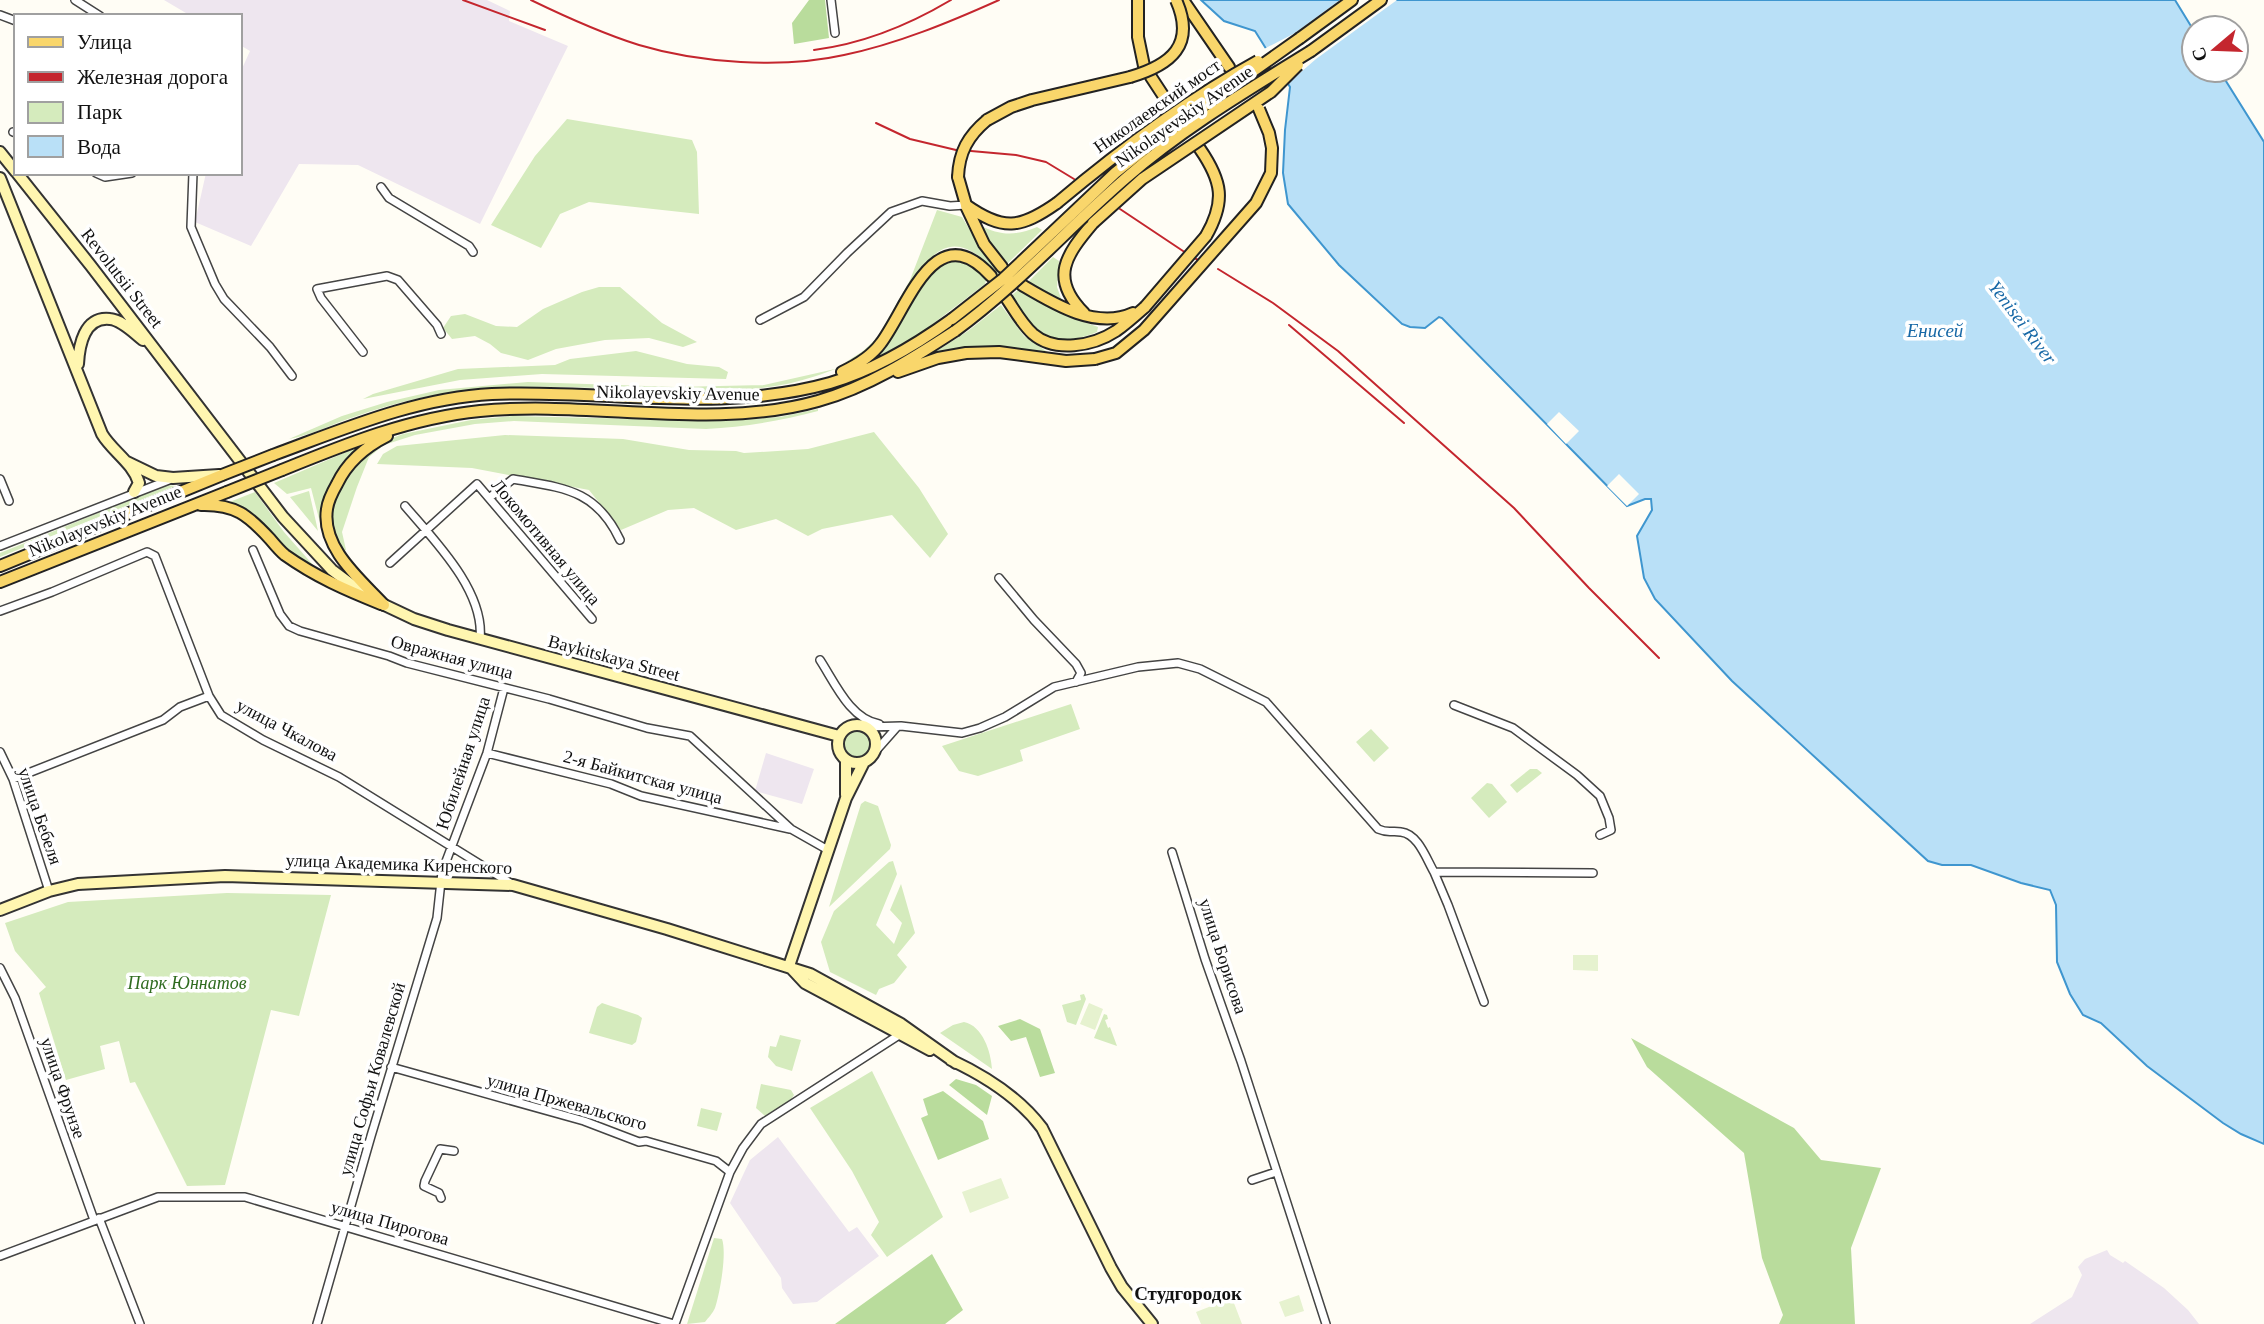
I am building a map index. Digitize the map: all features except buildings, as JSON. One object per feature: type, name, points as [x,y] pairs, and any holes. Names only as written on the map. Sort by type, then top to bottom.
[{"type":"main road","points":[[1138,0],[1138,37],[1144,66]]},
{"type":"main road","points":[[1002,267],[984,244],[966,205],[958,177],[959,159],[973,132],[986,120],[1011,107],[1130,77],[1165,63],[1176,53],[1184,27],[1176,0]]},
{"type":"main road","points":[[1183,0],[1229,67]]},
{"type":"main road","name":"Николаевский мост","points":[[966,205],[984,217],[1007,225],[1023,223],[1039,216],[1169,115],[1220,81],[1300,38],[1352,0]]},
{"type":"main road","points":[[1085,314],[1073,302],[1066,288],[1064,275],[1071,249],[1093,223],[1142,180],[1271,92],[1311,51],[1381,0]]},
{"type":"main road","name":"Nikolayevskiy Avenue","points":[[0,566],[273,455],[393,412],[431,402],[540,393],[732,398],[808,388],[841,379],[886,359],[933,333],[952,319],[1003,279],[1115,173],[1156,140],[1300,38]]},
{"type":"main road","name":"Nikolayevskiy Avenue","points":[[1,582],[357,439],[461,413],[542,408],[708,414],[764,412],[817,402],[843,393],[872,380],[955,331],[1007,289],[1128,176],[1195,127],[1311,51]]},
{"type":"main road","points":[[1151,77],[1170,106]]},
{"type":"main road","points":[[872,380],[954,354],[999,352],[1066,361],[1095,359],[1116,353],[1144,330],[1256,203],[1271,173],[1272,148],[1259,109]]},
{"type":"main road","points":[[1007,299],[1026,327],[1045,342],[1055,345],[1072,346],[1104,338],[1117,330],[1145,307],[1206,236],[1216,219],[1220,189],[1208,160],[1200,149]]},
{"type":"main road","name":"Revolutsii Street","points":[[0,152],[14,170]]},
{"type":"main road","name":"Revolutsii Street","points":[[18,175],[156,350],[261,490],[332,570],[356,589],[384,605]]},
{"type":"main road","points":[[0,178],[102,434],[110,447],[136,475],[139,483],[134,492]]},
{"type":"main road","points":[[808,388],[851,368],[869,356],[884,338],[934,262],[949,256],[961,256],[981,265],[991,276]]},
{"type":"main road","points":[[1022,285],[1066,309],[1097,318],[1114,319],[1145,307]]},
{"type":"main road","points":[[78,370],[79,344],[85,331],[98,320],[110,319],[120,323],[156,350]]},
{"type":"main road","points":[[384,605],[338,552],[329,533],[327,508],[346,467],[361,451],[407,426]]},
{"type":"main road","points":[[125,461],[156,476],[173,478],[222,475]]},
{"type":"main road","points":[[189,506],[211,505],[237,510],[260,527],[283,554],[324,581],[384,605]]},
{"type":"main road","name":"Baykitskaya Street","points":[[384,605],[414,619],[480,639],[839,736]]},
{"type":"main road","points":[[789,966],[846,798],[864,762],[874,753],[876,741],[867,727],[852,725],[839,736],[838,751],[846,760],[864,762]]},
{"type":"main road","points":[[846,760],[846,798]]},
{"type":"main road","name":"улица Академика Киренского","points":[[0,910],[49,891],[78,884],[225,876],[513,885],[789,966],[810,974],[901,1024],[957,1063],[1007,1093],[1031,1114],[1042,1128],[1118,1280],[1152,1324]]},
{"type":"main road","name":"улица Академика Киренского","points":[[789,966],[805,984],[957,1063]]},
{"type":"street","points":[[75,0],[97,14]]},
{"type":"street","points":[[831,0],[835,33]]},
{"type":"street","points":[[100,175],[118,175]]},
{"type":"street","points":[[193,175],[191,228],[215,284],[292,376]]},
{"type":"street","points":[[381,187],[389,198],[469,246],[473,252]]},
{"type":"street","points":[[760,320],[804,297],[891,212],[922,201],[950,206],[966,205]]},
{"type":"street","points":[[363,352],[317,289],[387,276],[398,280],[437,325],[441,334]]},
{"type":"street","points":[[0,546],[173,478]]},
{"type":"street","points":[[0,479],[9,501]]},
{"type":"street","points":[[489,498],[513,479],[566,489],[587,498],[611,523],[620,540]]},
{"type":"street","name":"Локомотивная улица","points":[[426,531],[477,484],[592,619]]},
{"type":"street","points":[[405,506],[456,566],[470,592],[481,627],[480,639]]},
{"type":"street","points":[[390,563],[426,531]]},
{"type":"street","name":"Овражная улица","points":[[253,550],[280,614],[289,626],[407,663],[548,699],[647,728],[690,736],[790,829]]},
{"type":"street","name":"улица Чкалова","points":[[0,611],[147,552],[155,556],[209,696],[221,715],[264,740],[339,777],[513,885]]},
{"type":"street","points":[[999,578],[1034,621],[1076,664],[1080,673],[1076,682]]},
{"type":"street","points":[[820,660],[850,706],[860,716],[872,722],[897,727]]},
{"type":"street","points":[[867,727],[962,733],[1005,717],[1054,687],[1138,667],[1178,663],[1200,669],[1266,702],[1378,829],[1388,833],[1400,831],[1413,836],[1434,872],[1484,1002]]},
{"type":"street","name":"Юбилейная улица","points":[[452,848],[487,753],[504,688]]},
{"type":"street","points":[[13,779],[163,719],[180,707],[209,696]]},
{"type":"street","points":[[1454,705],[1513,728],[1585,782],[1600,796],[1609,818],[1611,830],[1600,835]]},
{"type":"street","points":[[874,753],[897,727]]},
{"type":"street","name":"улица Бебеля","points":[[0,752],[13,779],[49,891]]},
{"type":"street","name":"2-я Байкитская улица","points":[[487,753],[611,784],[641,796],[790,829]]},
{"type":"street","points":[[790,829],[828,850]]},
{"type":"street","points":[[440,882],[452,848]]},
{"type":"street","name":"улица Борисова","points":[[1172,852],[1276,1172]]},
{"type":"street","points":[[1434,872],[1593,873]]},
{"type":"street","name":"улица Софьи Ковалевской","points":[[317,1324],[437,918],[440,882]]},
{"type":"street","name":"улица Фрунзе","points":[[0,968],[15,998],[139,1324]]},
{"type":"street","points":[[674,1324],[730,1172],[743,1148],[761,1124],[899,1035]]},
{"type":"street","name":"улица Пржевальского","points":[[391,1067],[583,1121],[639,1142],[646,1141],[716,1161],[730,1172]]},
{"type":"street","points":[[441,1198],[439,1193],[424,1186],[425,1181],[440,1149],[454,1151]]},
{"type":"street","points":[[1252,1180],[1276,1172],[1326,1324]]},
{"type":"street","name":"улица Пирогова","points":[[0,1256],[158,1197],[245,1197],[674,1324]]},
{"type":"shaded area","points":[[164,0],[487,0],[510,11],[509,21],[568,46],[480,224],[358,165],[299,164],[251,246],[195,222],[206,175],[242,175],[242,69],[250,51],[242,46],[242,14],[188,14]]},
{"type":"shaded area","points":[[766,753],[814,769],[802,804],[755,791]]},
{"type":"shaded area","points":[[778,1137],[849,1232],[857,1227],[879,1256],[817,1302],[793,1304],[782,1288],[781,1278],[730,1203],[750,1160]]},
{"type":"shaded area","points":[[2107,1250],[2110,1255],[2123,1263],[2125,1261],[2164,1288],[2199,1324],[2030,1324],[2072,1297],[2082,1275],[2078,1267],[2085,1259]]},
{"type":"green space","points":[[809,0],[825,0],[829,38],[794,44],[792,23]]},
{"type":"green space","points":[[567,119],[692,140],[697,152],[699,214],[589,202],[560,214],[541,248],[491,225],[535,156]]},
{"type":"green space","points":[[937,210],[962,217],[983,252],[1000,272],[997,275],[976,254],[958,247],[942,250],[928,261],[915,278],[876,342],[853,360],[835,369],[863,351],[877,338],[910,280]]},
{"type":"green space","points":[[979,225],[1008,233],[1037,227],[1042,230],[1007,264]]},
{"type":"green space","points":[[1053,257],[1059,261],[1057,287],[1062,301],[1027,283]]},
{"type":"green space","points":[[953,261],[975,269],[986,280],[985,284],[917,336],[874,359],[890,340],[926,278],[943,264]]},
{"type":"green space","points":[[599,287],[620,287],[662,323],[697,342],[683,347],[649,338],[605,340],[556,349],[528,360],[501,353],[475,336],[452,339],[443,328],[451,316],[465,314],[496,326],[517,327],[543,309]]},
{"type":"green space","points":[[1019,289],[1057,311],[1098,327],[1097,332],[1069,339],[1046,335],[1028,320],[1011,296]]},
{"type":"green space","points":[[1001,305],[1024,336],[1049,353],[970,349],[935,352],[968,331]]},
{"type":"green space","points":[[636,351],[687,364],[719,367],[728,372],[726,379],[542,374],[460,380],[363,399],[458,369],[555,365],[570,359]]},
{"type":"green space","points":[[835,369],[780,385],[725,391],[553,387],[467,390],[402,402],[289,439],[342,416],[439,390],[528,382],[675,387],[764,385]]},
{"type":"green space","points":[[818,409],[776,421],[706,429],[514,421],[475,424],[415,435],[384,445],[369,457],[342,532],[346,550],[342,552],[336,541],[331,519],[345,478],[366,448],[403,434],[471,420],[513,416],[723,421],[780,417]]},
{"type":"green space","points":[[874,432],[919,488],[948,534],[930,558],[892,515],[822,529],[808,536],[776,519],[736,530],[694,508],[668,510],[621,530],[589,490],[472,468],[377,464],[383,454],[397,446],[505,435],[623,439],[689,450],[744,453],[808,449]]},
{"type":"green space","points":[[358,447],[336,475],[323,528],[326,541],[311,488],[287,494],[274,483]]},
{"type":"green space","points":[[167,485],[175,486],[0,557],[0,553]]},
{"type":"green space","points":[[309,491],[318,531],[290,497]]},
{"type":"green space","points":[[255,492],[284,532],[321,574],[289,554],[245,510],[227,503]]},
{"type":"green space","points":[[1071,704],[1080,729],[1020,750],[1023,761],[978,776],[959,771],[942,746]]},
{"type":"green space","points":[[857,729],[868,733],[872,744],[868,755],[857,759],[846,755],[842,744],[846,733]]},
{"type":"green space","points":[[1371,729],[1389,748],[1374,762],[1356,742]]},
{"type":"green space","points":[[1530,769],[1537,769],[1542,773],[1517,793],[1510,785]]},
{"type":"green space","points":[[1487,783],[1492,784],[1507,802],[1489,818],[1471,798]]},
{"type":"green space","points":[[865,801],[878,806],[890,849],[829,907],[861,804]]},
{"type":"green space","points":[[893,861],[897,874],[876,925],[894,944],[902,923],[890,910],[901,884],[915,933],[897,955],[907,967],[894,983],[879,989],[876,995],[830,972],[821,942],[834,911]]},
{"type":"green space","name":"Парк Юннатов","points":[[227,893],[331,895],[299,1016],[271,1010],[225,1185],[187,1186],[135,1082],[130,1083],[119,1041],[100,1046],[105,1069],[66,1080],[39,993],[46,987],[15,951],[5,923],[68,902]]},
{"type":"green space","points":[[1573,955],[1598,955],[1598,971],[1573,970]]},
{"type":"green space","points":[[1084,994],[1086,999],[1076,1025],[1067,1022],[1062,1005],[1081,1000],[1080,995]]},
{"type":"green space","points":[[602,1003],[642,1018],[636,1042],[632,1045],[589,1033],[597,1007]]},
{"type":"green space","points":[[1089,1003],[1103,1009],[1095,1030],[1080,1024]]},
{"type":"green space","points":[[1104,1014],[1107,1015],[1108,1019],[1105,1020],[1117,1046],[1094,1038]]},
{"type":"green space","points":[[1020,1019],[1040,1029],[1055,1073],[1040,1077],[1026,1037],[1011,1041],[998,1026]]},
{"type":"green space","points":[[964,1022],[971,1024],[981,1034],[988,1048],[992,1069],[940,1033]]},
{"type":"green space","points":[[780,1035],[801,1040],[792,1071],[776,1066],[768,1057],[770,1046],[776,1047]]},
{"type":"green space","points":[[1631,1038],[1794,1128],[1821,1160],[1881,1168],[1851,1248],[1855,1324],[1779,1324],[1783,1315],[1762,1258],[1744,1153],[1647,1067]]},
{"type":"green space","points":[[872,1071],[943,1217],[887,1257],[871,1235],[879,1222],[852,1171],[810,1108]]},
{"type":"green space","points":[[956,1079],[976,1085],[992,1096],[987,1115],[949,1085]]},
{"type":"green space","points":[[761,1084],[791,1090],[794,1095],[790,1101],[765,1116],[756,1108]]},
{"type":"green space","points":[[943,1091],[983,1121],[989,1139],[938,1160],[921,1118],[928,1115],[923,1099]]},
{"type":"green space","points":[[701,1108],[722,1113],[717,1131],[697,1126]]},
{"type":"green space","points":[[1001,1178],[1009,1198],[970,1213],[962,1192]]},
{"type":"green space","points":[[714,1238],[722,1239],[724,1254],[715,1308],[705,1322],[687,1324]]},
{"type":"green space","points":[[932,1254],[963,1310],[945,1324],[835,1324]]},
{"type":"green space","points":[[1299,1295],[1304,1311],[1285,1317],[1279,1302]]},
{"type":"green space","points":[[1232,1298],[1242,1324],[1201,1324],[1196,1312]]},
{"type":"water","name":"Енисей","points":[[1201,0],[2175,0],[2184,14],[2180,14],[2180,84],[2228,84],[2264,142],[2264,1144],[2223,1123],[2147,1066],[2101,1023],[2083,1015],[2070,994],[2057,962],[2056,905],[2050,890],[1971,865],[1942,865],[1928,861],[1732,681],[1655,599],[1644,578],[1637,536],[1652,510],[1651,499],[1627,506],[1442,318],[1439,317],[1425,328],[1402,324],[1339,265],[1288,204],[1283,173],[1290,87],[1255,31],[1224,21]]},
{"type":"pier","points":[[1340,0],[1397,0],[1316,59],[1285,86],[1262,50],[1295,33]]},
{"type":"pier","points":[[1559,412],[1579,431],[1566,444],[1547,424]]},
{"type":"pier","points":[[1619,474],[1639,494],[1627,506],[1607,486]]},
{"type":"railway","points":[[463,0],[545,30]]},
{"type":"railway","points":[[531,0],[639,45],[714,60],[768,63],[820,59],[884,45],[923,32],[999,0]]},
{"type":"railway","points":[[814,50],[885,32],[919,18],[951,0]]},
{"type":"railway","points":[[876,123],[910,139],[956,150]]},
{"type":"railway","points":[[971,151],[1016,155],[1046,162],[1074,179]]},
{"type":"railway","points":[[1120,209],[1186,253]]},
{"type":"railway","points":[[1196,259],[1201,261]]},
{"type":"railway","points":[[1218,269],[1273,303],[1338,351],[1514,508],[1659,658]]},
{"type":"railway","points":[[1289,325],[1404,423]]},
{"type":"district","name":"Студгородок","points":[[1188,1293]]},
{"type":"water label","name":"Yenisei River","points":[[2023,322]]}]
